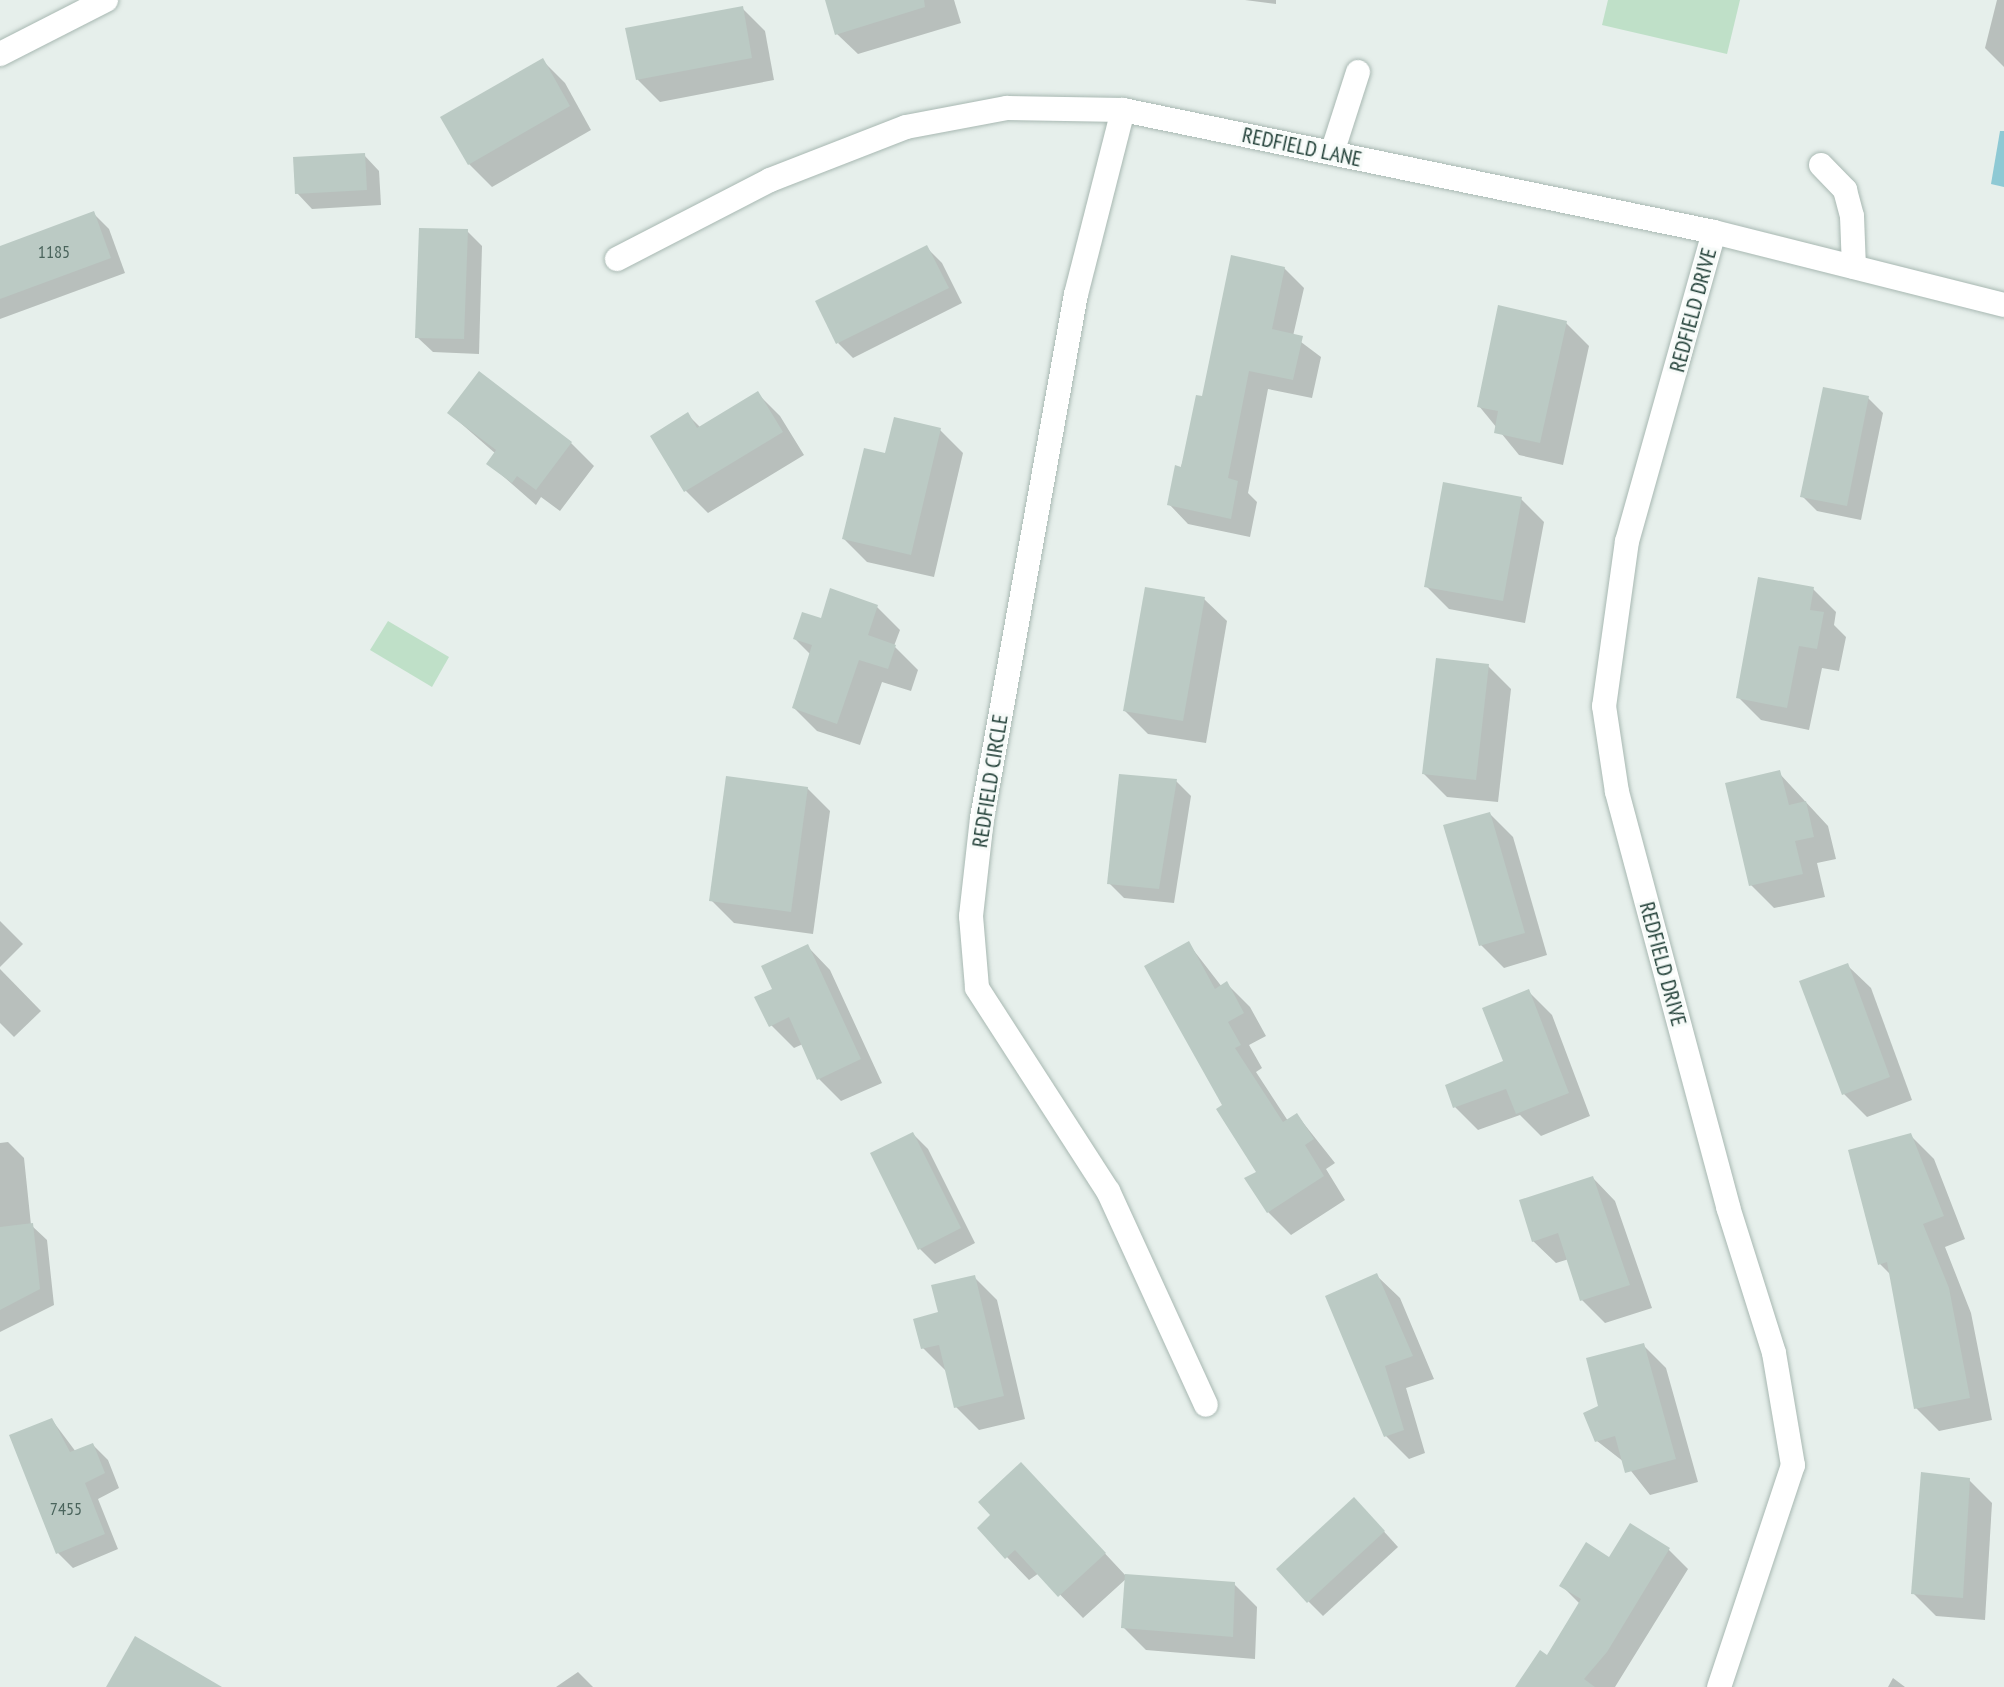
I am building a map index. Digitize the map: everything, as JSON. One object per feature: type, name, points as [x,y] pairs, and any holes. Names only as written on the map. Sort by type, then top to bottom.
[{"type":"street","points":[[0,54],[106,0]]},
{"type":"street","points":[[1332,153],[1358,72]]},
{"type":"street","name":"REDFIELD LANE","points":[[617,259],[770,180],[906,127],[1007,108],[1123,110],[1714,232],[2004,305]]},
{"type":"street","name":"REDFIELD CIRCLE","points":[[1123,110],[1076,294],[982,818],[971,916],[977,988],[1108,1191],[1206,1405]]},
{"type":"street","points":[[1821,165],[1845,190],[1852,216],[1854,267]]},
{"type":"street","name":"REDFIELD DRIVE","points":[[1714,232],[1627,541],[1604,706],[1617,792],[1728,1207],[1774,1353],[1793,1465],[1719,1687]]},
{"type":"green space","points":[[1608,0],[1740,0],[1727,54],[1602,25]]},
{"type":"green space","points":[[388,621],[449,657],[432,687],[370,650]]},
{"type":"water","points":[[2000,131],[2004,131],[2004,187],[1991,184]]},
{"type":"building","points":[[825,0],[924,0],[925,7],[835,35]]},
{"type":"building","points":[[743,6],[752,58],[636,80],[625,28]]},
{"type":"building","points":[[543,58],[570,106],[468,165],[440,117]]},
{"type":"building","points":[[365,153],[367,190],[295,194],[293,157]]},
{"type":"building","points":[[94,211],[111,258],[0,299],[0,246]]},
{"type":"building","points":[[419,228],[468,229],[464,339],[415,338]]},
{"type":"building","points":[[927,245],[949,288],[836,344],[815,301]]},
{"type":"building","points":[[1231,255],[1285,267],[1272,329],[1303,336],[1293,380],[1249,371],[1228,478],[1238,481],[1231,519],[1167,505],[1175,465],[1181,467],[1196,395],[1202,396]]},
{"type":"building","points":[[1498,305],[1567,321],[1540,443],[1494,433],[1498,411],[1477,407]]},
{"type":"building","points":[[479,371],[572,442],[536,490],[517,476],[512,483],[486,464],[496,450],[447,413]]},
{"type":"building","points":[[1823,387],[1869,396],[1847,506],[1800,497]]},
{"type":"building","points":[[758,391],[783,432],[684,492],[650,436],[688,412],[697,428]]},
{"type":"building","points":[[894,417],[941,428],[911,555],[842,539],[864,448],[885,453]]},
{"type":"building","points":[[1443,482],[1522,497],[1503,601],[1424,587]]},
{"type":"building","points":[[1758,577],[1814,587],[1810,610],[1824,612],[1817,649],[1799,646],[1787,708],[1736,698]]},
{"type":"building","points":[[1145,587],[1205,597],[1183,721],[1123,711]]},
{"type":"building","points":[[830,588],[878,605],[868,635],[896,645],[888,669],[859,660],[837,724],[792,708],[812,645],[793,639],[802,612],[821,618]]},
{"type":"building","points":[[1436,658],[1489,664],[1476,780],[1422,774]]},
{"type":"building","points":[[1780,770],[1789,805],[1806,801],[1814,837],[1795,841],[1803,874],[1749,886],[1725,783]]},
{"type":"building","points":[[1119,774],[1177,779],[1159,889],[1107,884]]},
{"type":"building","points":[[726,776],[808,787],[791,912],[709,901]]},
{"type":"building","points":[[1490,812],[1525,933],[1479,946],[1443,825]]},
{"type":"building","points":[[1189,941],[1215,989],[1227,981],[1244,1013],[1228,1022],[1241,1045],[1235,1048],[1283,1122],[1297,1113],[1314,1139],[1305,1145],[1324,1176],[1267,1213],[1244,1178],[1256,1172],[1216,1109],[1222,1105],[1144,966]]},
{"type":"building","points":[[808,944],[861,1059],[817,1080],[789,1017],[769,1027],[754,997],[772,989],[761,966]]},
{"type":"building","points":[[1848,963],[1890,1077],[1842,1095],[1799,981]]},
{"type":"building","points":[[1529,989],[1569,1093],[1516,1114],[1506,1089],[1453,1108],[1445,1085],[1503,1061],[1482,1008]]},
{"type":"building","points":[[913,1132],[961,1228],[918,1250],[870,1153]]},
{"type":"building","points":[[1911,1133],[1944,1216],[1923,1224],[1949,1288],[1970,1398],[1914,1409],[1887,1262],[1878,1265],[1848,1150]]},
{"type":"building","points":[[1593,1176],[1630,1285],[1580,1301],[1558,1233],[1532,1242],[1519,1200]]},
{"type":"building","points":[[33,1223],[40,1289],[0,1310],[0,1227]]},
{"type":"building","points":[[1377,1273],[1413,1356],[1385,1366],[1404,1430],[1384,1437],[1325,1296]]},
{"type":"building","points":[[975,1275],[1004,1396],[954,1408],[939,1345],[921,1349],[913,1319],[938,1312],[931,1285]]},
{"type":"building","points":[[1644,1343],[1676,1459],[1625,1473],[1615,1436],[1595,1442],[1583,1413],[1598,1406],[1586,1358]]},
{"type":"building","points":[[52,1418],[70,1452],[93,1443],[105,1473],[85,1483],[105,1534],[56,1554],[9,1435]]},
{"type":"building","points":[[1021,1462],[1106,1553],[1058,1597],[1015,1550],[1005,1559],[977,1528],[990,1515],[978,1502]]},
{"type":"building","points":[[1921,1472],[1970,1478],[1963,1598],[1911,1594]]},
{"type":"building","points":[[1354,1497],[1385,1531],[1307,1603],[1276,1569]]},
{"type":"building","points":[[1630,1523],[1670,1548],[1607,1652],[1584,1679],[1595,1687],[1515,1687],[1540,1650],[1547,1655],[1581,1599],[1559,1586],[1586,1542],[1609,1557]]},
{"type":"building","points":[[1125,1574],[1235,1582],[1233,1637],[1121,1628]]},
{"type":"building","points":[[135,1636],[222,1687],[106,1687]]}]
